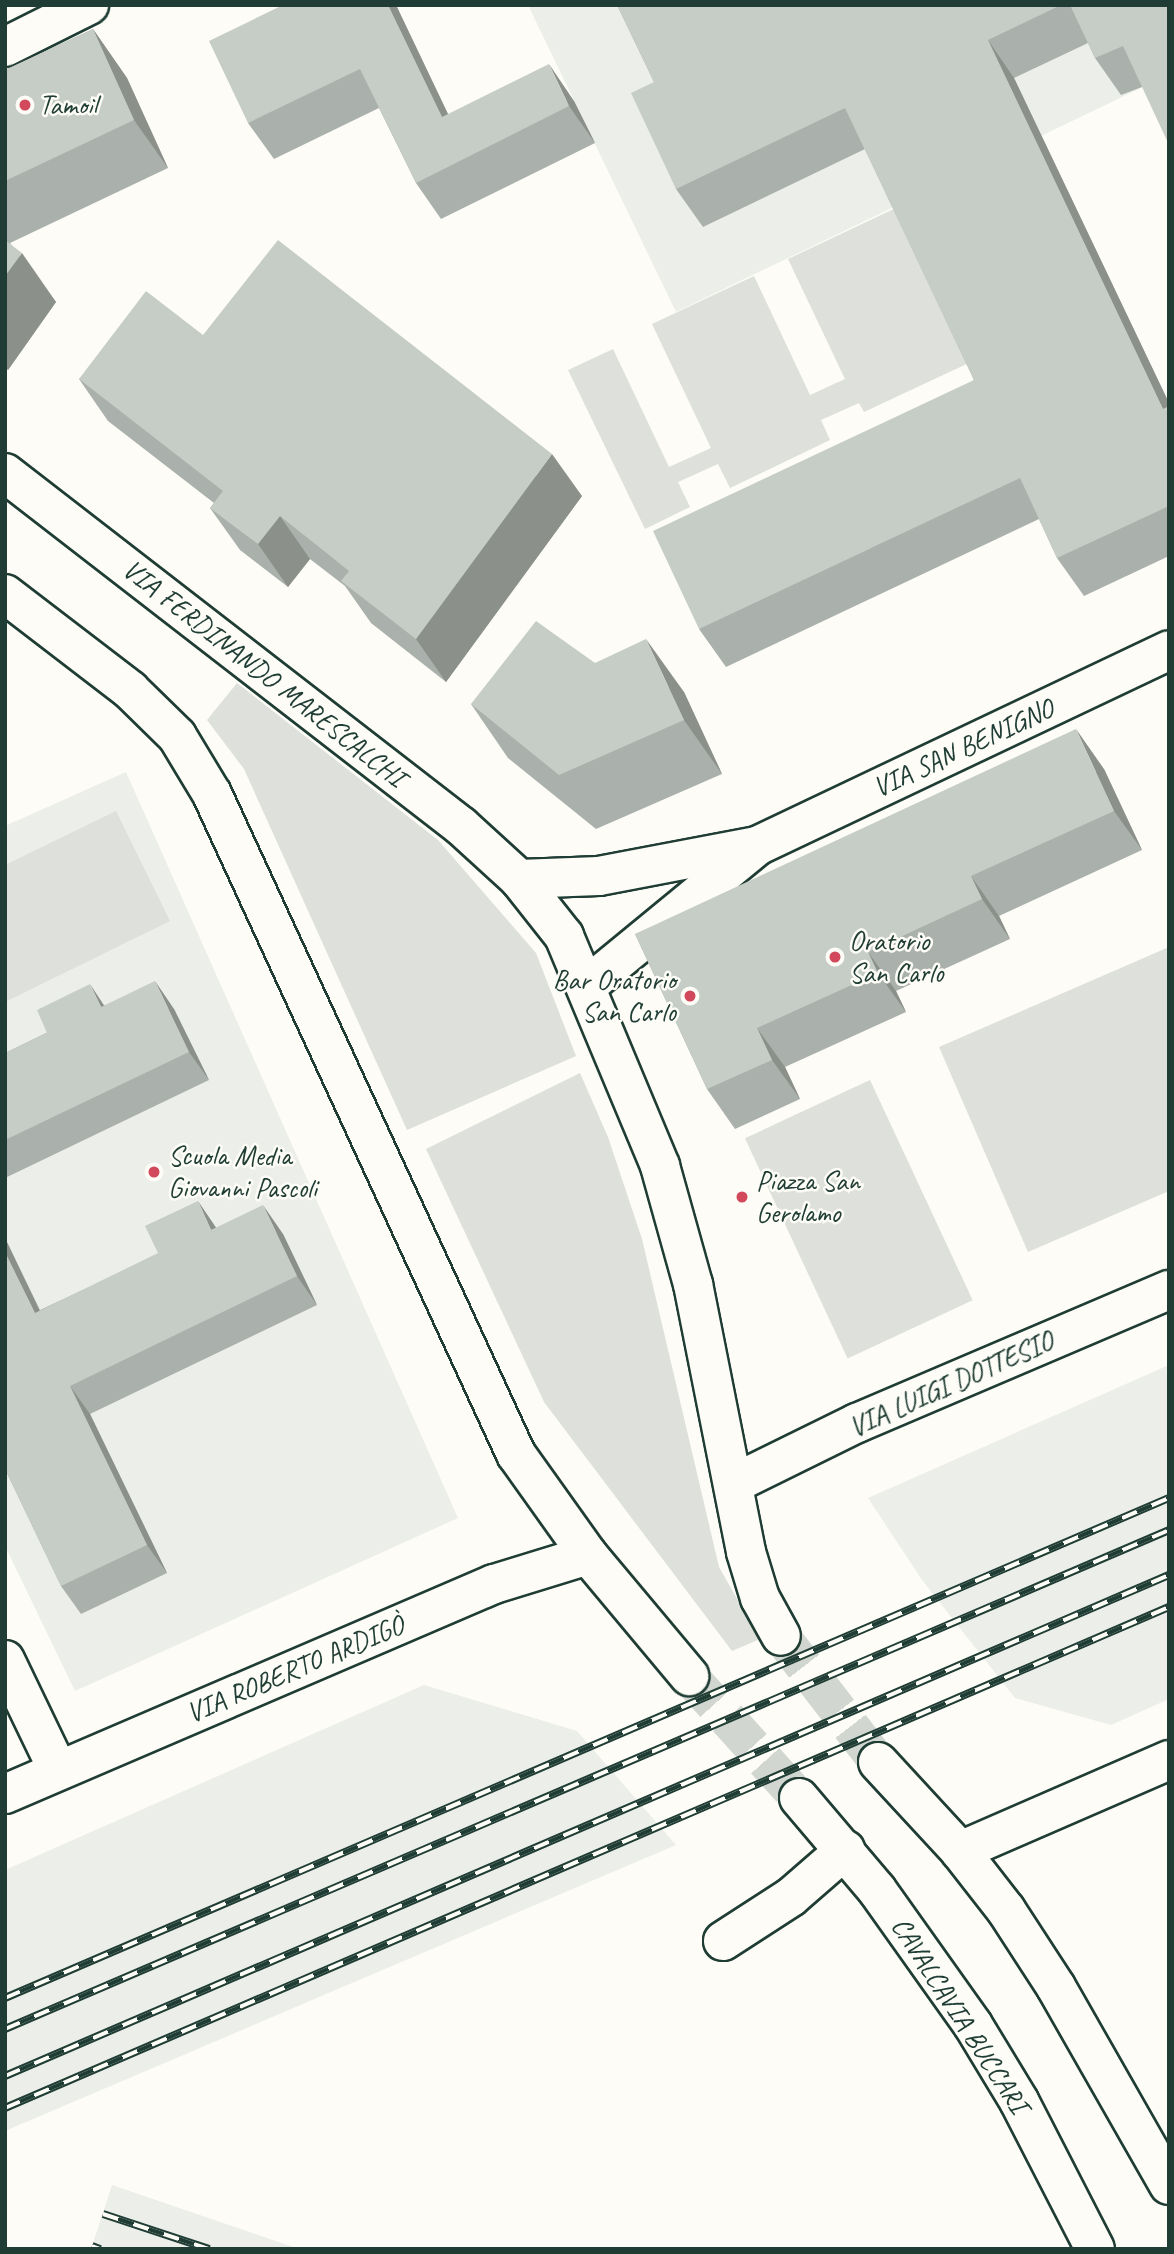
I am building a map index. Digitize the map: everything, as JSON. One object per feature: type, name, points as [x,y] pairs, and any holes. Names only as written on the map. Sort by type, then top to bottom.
[{"type":"street","points":[[5,47],[89,5]]},
{"type":"street","name":"VIA FERDINANDO MARESCALCHI","points":[[5,473],[461,826],[519,879]]},
{"type":"street","points":[[5,594],[130,690],[177,736],[212,794],[516,1454],[588,1555],[688,1676]]},
{"type":"street","name":"VIA SAN BENIGNO","points":[[587,985],[757,846],[1169,650]]},
{"type":"street","name":"VIA SAN BENIGNO","points":[[519,879],[599,876],[757,846]]},
{"type":"street","points":[[519,879],[564,936],[587,985],[660,1166],[693,1284],[735,1483],[746,1552],[761,1598],[781,1636]]},
{"type":"street","name":"VIA LUIGI DOTTESIO","points":[[735,1483],[858,1423],[1169,1290]]},
{"type":"street","name":"VIA ROBERTO ARDIGÒ","points":[[5,1794],[494,1584],[588,1555]]},
{"type":"street","points":[[5,1660],[58,1770]]},
{"type":"street","points":[[960,1851],[1169,1760]]},
{"type":"street","points":[[878,1762],[960,1851],[1056,1987],[1169,2185]]},
{"type":"street","name":"CAVALCAVIA BUCCARI","points":[[799,1797],[845,1850],[973,2025],[1026,2113],[1095,2249]]},
{"type":"street","points":[[723,1941],[791,1897],[845,1850]]},
{"type":"shaded area","points":[[528,5],[1169,5],[1149,84],[676,312]]},
{"type":"shaded area","points":[[900,206],[973,361],[864,412],[859,403],[821,420],[830,440],[730,488],[718,464],[678,482],[690,507],[645,529],[568,370],[613,349],[669,467],[711,448],[652,324],[754,276],[810,395],[845,379],[788,259]]},
{"type":"shaded area","points":[[237,683],[438,840],[536,953],[576,1056],[407,1130],[244,769],[207,720]]},
{"type":"shaded area","name":"Scuola Media Giovanni Pascoli","points":[[126,772],[458,1518],[75,1691],[5,1546],[5,826]]},
{"type":"shaded area","points":[[116,811],[170,921],[5,1002],[5,865]]},
{"type":"shaded area","points":[[1169,947],[1169,1191],[1028,1252],[939,1047]]},
{"type":"shaded area","points":[[580,1073],[608,1137],[642,1239],[719,1567],[760,1639],[732,1651],[544,1402],[426,1149]]},
{"type":"shaded area","points":[[870,1080],[973,1300],[848,1359],[745,1138]]},
{"type":"shaded area","points":[[1169,1365],[1169,1699],[1111,1725],[1015,1698],[922,1580],[868,1498]]},
{"type":"shaded area","points":[[424,1685],[577,1731],[676,1845],[5,2131],[5,1870]]},
{"type":"shaded area","points":[[112,2185],[299,2249],[91,2249]]},
{"type":"building","points":[[283,5],[388,5],[442,117],[549,64],[569,106],[416,183],[360,69],[248,123],[209,41]]},
{"type":"building","points":[[617,5],[1061,5],[988,40],[1163,409],[1169,406],[1169,506],[1057,558],[1020,478],[699,629],[653,531],[974,380],[845,108],[676,189],[631,93],[654,82]]},
{"type":"building","points":[[1070,5],[1169,5],[1169,145],[1123,46],[1095,58]]},
{"type":"building","points":[[93,29],[134,120],[5,181],[5,70]]},
{"type":"building","points":[[5,240],[22,253],[5,276]]},
{"type":"building","points":[[278,240],[552,454],[416,639],[341,581],[349,571],[280,516],[258,544],[210,508],[223,491],[79,379],[146,291],[203,335]]},
{"type":"building","points":[[536,621],[595,663],[646,639],[684,720],[559,775],[471,704]]},
{"type":"building","points":[[1076,729],[1114,811],[971,876],[982,899],[868,952],[878,973],[757,1028],[772,1060],[707,1089],[635,934]]},
{"type":"building","points":[[155,981],[189,1052],[5,1140],[5,1053],[47,1033],[37,1010],[90,984],[101,1007]]},
{"type":"building","points":[[198,1201],[211,1230],[263,1205],[297,1276],[70,1386],[147,1545],[61,1586],[5,1469],[5,1252],[35,1313],[158,1253],[145,1226]]},
{"type":"tunnel","points":[[781,1636],[878,1762]]},
{"type":"tunnel","points":[[689,1676],[799,1798]]},
{"type":"railway","points":[[5,1998],[1169,1498]]},
{"type":"railway","points":[[5,2029],[1169,1530]]},
{"type":"railway","points":[[5,2076],[1169,1575]]},
{"type":"railway","points":[[5,2108],[1169,1607]]},
{"type":"railway","points":[[103,2214],[209,2249]]},
{"type":"railway","points":[[92,2246],[100,2249]]},
{"type":"place","name":"Tamoil","points":[[25,105]]},
{"type":"place","name":"Oratorio San Carlo","points":[[835,957]]},
{"type":"place","name":"Bar Oratorio San Carlo","points":[[690,996]]},
{"type":"place","name":"Scuola Media Giovanni Pascoli","points":[[154,1172]]},
{"type":"place","name":"Piazza San Gerolamo","points":[[742,1197]]}]
